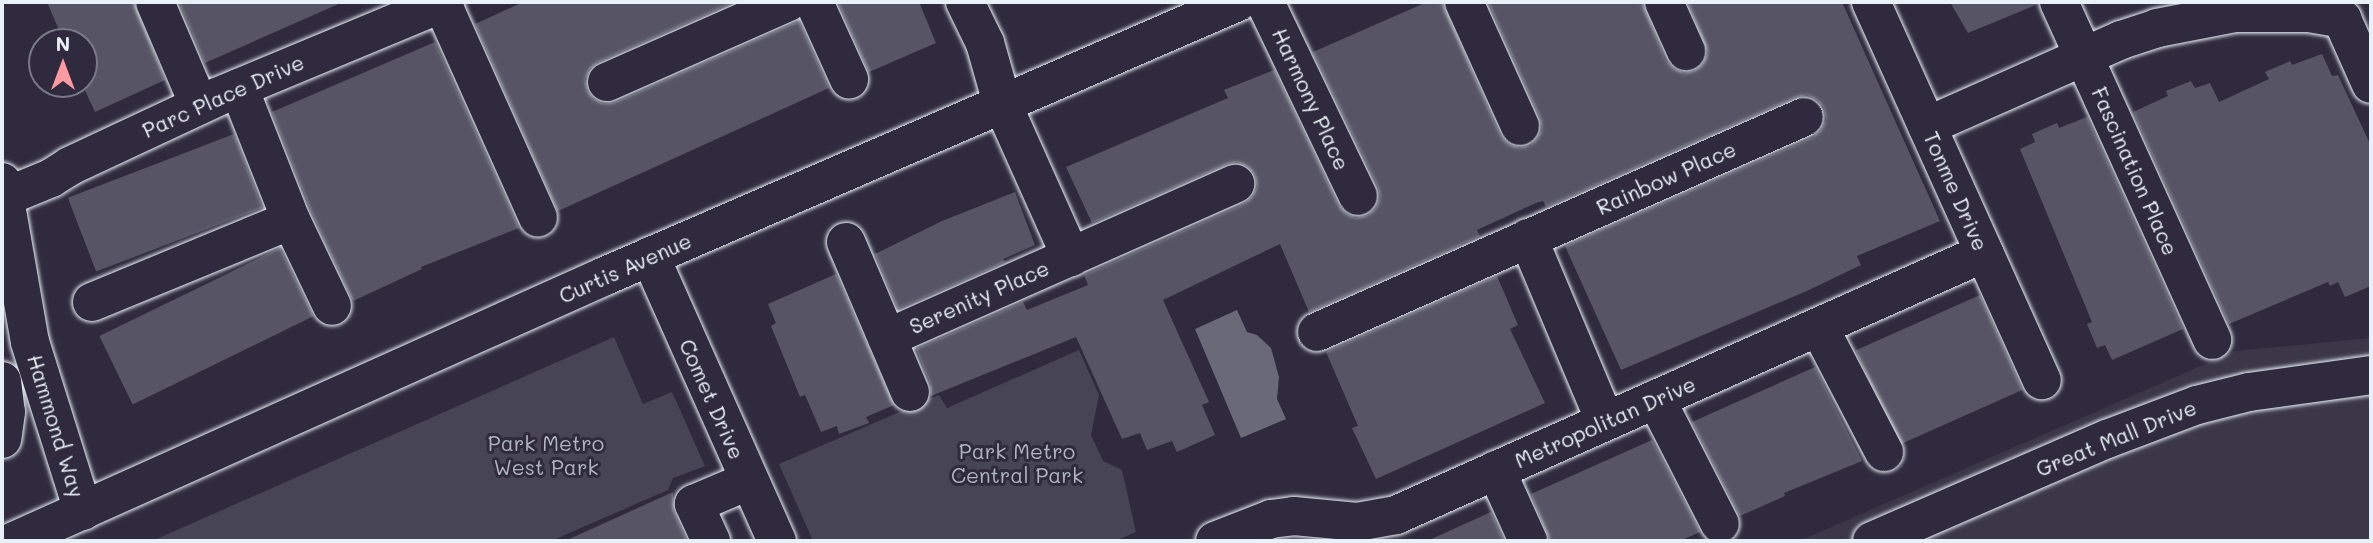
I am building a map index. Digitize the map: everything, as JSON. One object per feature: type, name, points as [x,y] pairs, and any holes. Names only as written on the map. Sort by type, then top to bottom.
[{"type":"street","points":[[155,2],[218,97],[292,220],[332,306]]},
{"type":"street","points":[[443,2],[538,218]]},
{"type":"street","name":"Parc Place Drive","points":[[3,190],[51,178],[70,166],[400,11],[443,2]]},
{"type":"street","points":[[607,82],[788,2]]},
{"type":"street","points":[[814,2],[849,79]]},
{"type":"street","name":"Serenity Place","points":[[965,2],[985,43],[1002,103],[1071,257]]},
{"type":"street","name":"Curtis Avenue","points":[[14,541],[650,256],[1238,2]]},
{"type":"street","name":"Harmony Place","points":[[1265,2],[1357,196]]},
{"type":"street","points":[[1464,2],[1520,126]]},
{"type":"street","points":[[1664,2],[1686,51]]},
{"type":"street","name":"Tonme Drive","points":[[1871,2],[2042,380]]},
{"type":"street","name":"Fascination Place","points":[[2059,2],[2212,340]]},
{"type":"street","points":[[1927,126],[2083,56],[2157,28],[2235,13],[2309,13],[2342,19],[2371,84]]},
{"type":"street","name":"Rainbow Place","points":[[1317,332],[1804,117]]},
{"type":"street","name":"Serenity Place","points":[[887,338],[1235,184]]},
{"type":"street","name":"Hammond Way","points":[[3,190],[30,342],[83,511]]},
{"type":"street","points":[[92,302],[292,220]]},
{"type":"street","points":[[1528,238],[1605,421]]},
{"type":"street","name":"Serenity Place","points":[[846,242],[910,393]]},
{"type":"street","name":"Metropolitan Drive","points":[[1216,541],[1270,520],[1294,516],[1340,531],[1396,515],[1984,253]]},
{"type":"street","name":"Comet Drive","points":[[650,256],[777,541]]},
{"type":"street","points":[[1819,327],[1885,452]]},
{"type":"street","name":"Hammond Way","points":[[2,374],[30,342]]},
{"type":"street","name":"Great Mall Drive","points":[[1872,541],[2118,434],[2197,405],[2249,392],[2371,375]]},
{"type":"street","name":"Hammond Way","points":[[2,381],[6,412],[2,439]]},
{"type":"street","points":[[1656,399],[1720,524]]},
{"type":"street","points":[[1496,470],[1528,541]]},
{"type":"street","points":[[711,541],[694,504],[748,481]]},
{"type":"shaded area","points":[[2371,338],[2371,541],[1799,541],[2235,351]]},
{"type":"green space","name":"Park Metro West Park","points":[[614,337],[643,404],[672,392],[705,466],[673,478],[668,490],[551,541],[152,541]]},
{"type":"green space","name":"Park Metro Central Park","points":[[1079,350],[1099,395],[1091,435],[1103,461],[1122,470],[1136,532],[1115,541],[813,541],[779,464],[939,395],[947,408]]},
{"type":"water","points":[[1237,310],[1247,332],[1257,335],[1271,348],[1279,377],[1277,399],[1286,419],[1241,438],[1195,329]]},
{"type":"building","points":[[47,2],[134,2],[165,80],[95,112],[88,98],[98,98],[98,28],[58,28]]},
{"type":"building","points":[[179,2],[343,2],[205,63]]},
{"type":"building","points":[[523,2],[734,2],[598,62],[590,69],[585,79],[587,90],[594,99],[604,104],[616,102],[799,21],[829,88],[558,211],[475,24]]},
{"type":"building","points":[[838,2],[919,2],[936,43],[869,72]]},
{"type":"building","points":[[1427,2],[1442,2],[1500,135],[1508,144],[1519,148],[1530,146],[1537,139],[1542,129],[1540,118],[1488,2],[1642,2],[1666,61],[1674,69],[1684,73],[1694,71],[1703,64],[1708,53],[1688,2],[1842,2],[1940,221],[1857,256],[1861,265],[1809,290],[1621,370],[1565,246],[1813,137],[1821,130],[1826,120],[1824,108],[1817,100],[1807,95],[1796,97],[1546,207],[1543,201],[1536,203],[1477,230],[1480,236],[1309,312],[1280,244],[1163,300],[1209,402],[1202,405],[1215,435],[1177,452],[1172,441],[1147,450],[1140,433],[1122,439],[1076,337],[931,396],[930,383],[916,349],[1023,302],[1027,310],[1088,285],[1084,275],[1244,204],[1252,197],[1257,187],[1255,175],[1247,166],[1237,162],[1092,223],[1066,167],[1228,98],[1224,90],[1274,70],[1339,206],[1346,214],[1356,218],[1368,215],[1376,208],[1380,198],[1378,187],[1313,52]]},
{"type":"building","points":[[1950,2],[2037,2],[2038,4],[1968,33]]},
{"type":"building","points":[[435,42],[519,228],[421,267],[422,269],[353,301],[311,211],[272,112]]},
{"type":"building","points":[[2322,54],[2332,76],[2338,75],[2371,146],[2371,286],[2345,297],[2338,282],[2330,286],[2328,282],[2229,324],[2133,112],[2168,96],[2166,91],[2191,81],[2195,88],[2210,83],[2219,102],[2269,79],[2265,72],[2290,61],[2292,65]]},
{"type":"building","points":[[2087,117],[2183,329],[2112,360],[2105,345],[2097,348],[2087,324],[2092,322],[2020,149],[2035,142],[2032,134],[2057,123],[2059,128]]},
{"type":"building","points":[[234,134],[262,208],[96,272],[68,198]]},
{"type":"building","points":[[1015,192],[1035,245],[1003,259],[1005,262],[898,309],[875,254],[942,221]]},
{"type":"building","points":[[280,248],[313,316],[133,404],[99,336]]},
{"type":"building","points":[[836,274],[894,405],[866,417],[869,423],[839,434],[837,426],[821,432],[805,395],[800,397],[771,326],[776,323],[768,304]]},
{"type":"building","points":[[1497,276],[1518,325],[1510,329],[1545,403],[1376,479],[1352,428],[1358,426],[1326,352]]},
{"type":"building","points":[[1980,295],[2022,390],[1898,445],[1856,350]]},
{"type":"building","points":[[1815,367],[1862,461],[1784,493],[1785,496],[1740,516],[1692,422]]},
{"type":"building","points":[[1652,440],[1700,532],[1680,541],[1550,541],[1531,494]]},
{"type":"building","points":[[673,492],[674,512],[687,541],[565,541]]},
{"type":"building","points":[[1491,512],[1504,541],[1427,541]]}]
